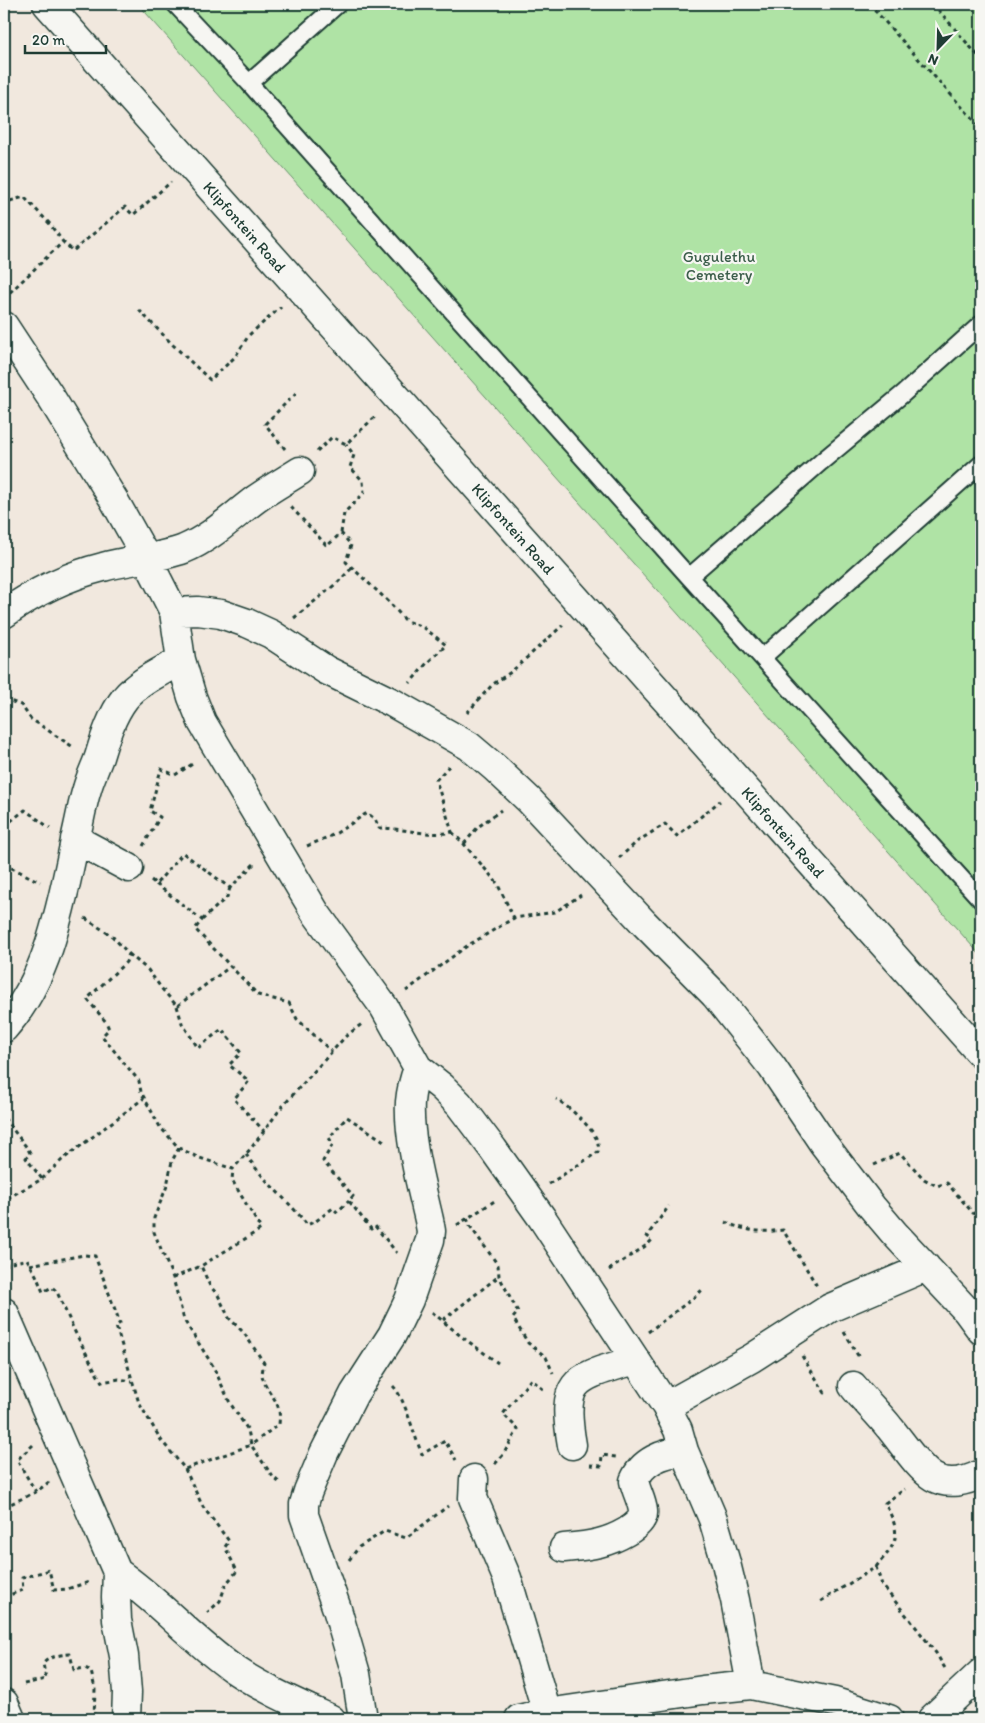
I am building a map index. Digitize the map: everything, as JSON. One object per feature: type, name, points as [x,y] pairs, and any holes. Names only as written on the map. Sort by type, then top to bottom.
[{"type":"street","name":"Klipfontein Road","points":[[47,4],[981,1054]]},
{"type":"street","points":[[4,326],[82,447],[146,557],[174,612],[181,660],[202,722],[316,912],[384,1007],[418,1068],[459,1104],[493,1149],[666,1406],[678,1430],[684,1451],[712,1519],[726,1563],[736,1600],[752,1685]]},
{"type":"street","points":[[4,614],[21,601],[76,576],[101,567],[169,554],[191,545],[300,470]]},
{"type":"street","points":[[174,612],[198,611],[221,614],[271,634],[326,670],[392,703],[458,740],[495,768],[529,800],[644,923],[715,995],[772,1067],[823,1143],[849,1177],[894,1233],[967,1311],[981,1330]]},
{"type":"street","points":[[4,1028],[17,1013],[36,981],[48,949],[76,839],[86,790],[104,739],[119,707],[136,687],[181,660]]},
{"type":"street","points":[[76,839],[129,868]]},
{"type":"street","points":[[363,1719],[356,1674],[337,1609],[304,1515],[304,1504],[324,1453],[354,1394],[392,1334],[409,1300],[430,1240],[431,1231],[412,1134],[410,1103],[413,1083],[418,1068]]},
{"type":"street","points":[[666,1406],[714,1381],[830,1308],[926,1266]]},
{"type":"street","points":[[4,1312],[117,1572],[116,1605],[124,1656],[127,1692],[126,1719]]},
{"type":"street","points":[[572,1445],[566,1390],[579,1381],[632,1354]]},
{"type":"street","points":[[851,1381],[933,1478],[945,1482],[958,1482],[981,1474]]},
{"type":"street","points":[[564,1548],[597,1544],[615,1538],[636,1525],[644,1512],[634,1481],[637,1473],[657,1457],[670,1452],[684,1451]]},
{"type":"street","points":[[473,1488],[507,1578],[547,1713]]},
{"type":"street","points":[[117,1572],[133,1582],[187,1631],[243,1675],[264,1688],[332,1719]]},
{"type":"street","points":[[932,1719],[981,1673]]},
{"type":"street","points":[[519,1719],[547,1713],[703,1690],[752,1685],[804,1694],[889,1719]]},
{"type":"street","points":[[11,1694],[11,1719]]},
{"type":"lane","points":[[175,4],[249,83],[981,900]]},
{"type":"lane","points":[[249,83],[338,4]]},
{"type":"lane","points":[[690,577],[820,462],[904,393],[981,324]]},
{"type":"lane","points":[[763,658],[981,464]]},
{"type":"path","points":[[869,4],[981,128]]},
{"type":"path","points":[[933,4],[981,59]]},
{"type":"path","points":[[4,206],[10,201],[24,197],[73,251],[125,207],[133,215],[177,176]]},
{"type":"path","points":[[4,193],[10,201]]},
{"type":"path","points":[[4,299],[63,242]]},
{"type":"path","points":[[139,310],[210,380],[235,357],[249,335],[288,302]]},
{"type":"path","points":[[275,487],[327,546],[341,533],[344,513],[364,493],[363,481],[350,466],[354,455],[346,444],[332,437],[300,470],[265,424],[298,390]]},
{"type":"path","points":[[346,444],[383,409]]},
{"type":"path","points":[[341,533],[351,545],[346,562],[406,620],[423,628],[446,645],[426,663],[398,699],[392,703]]},
{"type":"path","points":[[271,634],[318,598],[352,568]]},
{"type":"path","points":[[514,918],[497,883],[452,832],[436,780],[458,740],[492,686],[511,672],[569,619]]},
{"type":"path","points":[[4,699],[21,705],[31,719],[83,754],[98,758]]},
{"type":"path","points":[[202,920],[156,884],[129,868],[160,817],[150,811],[161,769],[175,775],[218,748]]},
{"type":"path","points":[[173,1278],[201,1266],[261,1230],[232,1180],[233,1168],[281,1108],[346,1036],[467,946],[514,918],[554,912],[604,880],[617,859],[638,841],[665,824],[677,836],[726,796]]},
{"type":"path","points":[[464,844],[478,827],[510,803],[529,800]]},
{"type":"path","points":[[4,822],[7,824],[25,810],[58,832],[76,839]]},
{"type":"path","points":[[332,1052],[297,1018],[289,1002],[258,995],[195,929],[227,896],[230,888],[252,868],[279,850],[335,834],[367,813],[375,819],[379,828],[397,828],[440,835],[452,832]]},
{"type":"path","points":[[156,884],[183,853],[230,888]]},
{"type":"path","points":[[4,864],[61,900],[112,936],[148,970],[162,990],[177,1006],[182,1023],[198,1048],[222,1029],[241,1053],[229,1065],[249,1081],[234,1099],[264,1131]]},
{"type":"path","points":[[130,954],[126,962],[87,999],[106,1022],[109,1029],[102,1036],[139,1081],[144,1098],[160,1127],[179,1148],[197,1157],[233,1168]]},
{"type":"path","points":[[177,1006],[231,966]]},
{"type":"path","points":[[4,1200],[42,1179],[62,1160],[144,1098]]},
{"type":"path","points":[[431,1231],[450,1231],[467,1218],[523,1192],[598,1152],[599,1143],[591,1131],[566,1105],[556,1099]]},
{"type":"path","points":[[246,1154],[253,1166],[307,1225],[316,1221],[333,1208],[337,1212],[353,1196],[323,1161],[333,1144],[329,1138],[347,1117],[384,1142],[412,1134]]},
{"type":"path","points":[[4,1118],[28,1149],[30,1153],[26,1158],[42,1179]]},
{"type":"path","points":[[179,1148],[172,1161],[167,1186],[154,1218],[154,1232],[173,1278],[184,1320],[212,1366],[230,1403],[248,1430],[251,1445],[273,1477],[304,1504]]},
{"type":"path","points":[[849,1177],[900,1153],[924,1179],[938,1186],[947,1183],[973,1213],[981,1217]]},
{"type":"path","points":[[349,1201],[370,1229],[375,1226],[402,1259],[420,1269]]},
{"type":"path","points":[[585,1284],[647,1245],[652,1240],[647,1236],[669,1206]]},
{"type":"path","points":[[467,1218],[470,1226],[498,1265],[499,1276],[518,1312],[513,1318],[528,1342],[546,1358],[566,1390]]},
{"type":"path","points":[[725,1222],[742,1229],[765,1232],[783,1230],[860,1359],[851,1367],[851,1381],[825,1393],[787,1336]]},
{"type":"path","points":[[30,1265],[84,1254],[95,1256],[120,1323],[116,1326],[139,1403],[172,1456],[185,1469],[203,1507],[229,1541],[225,1547],[237,1571],[226,1584],[220,1601],[187,1631]]},
{"type":"path","points":[[4,1266],[27,1259],[42,1292],[52,1287],[57,1292],[75,1332],[102,1382],[119,1379],[132,1381]]},
{"type":"path","points":[[185,1469],[251,1445],[279,1424],[280,1412],[262,1378],[264,1363],[244,1333],[229,1318],[218,1295],[210,1286],[201,1266]]},
{"type":"path","points":[[443,1320],[499,1276]]},
{"type":"path","points":[[632,1354],[702,1290]]},
{"type":"path","points":[[409,1300],[436,1314],[462,1337],[498,1363]]},
{"type":"path","points":[[372,1365],[399,1392],[422,1454],[445,1442],[473,1488]]},
{"type":"path","points":[[329,1587],[359,1547],[385,1531],[406,1538],[473,1488],[503,1455],[518,1429],[503,1414],[531,1379],[544,1389],[566,1390]]},
{"type":"path","points":[[36,1492],[17,1460],[52,1425]]},
{"type":"path","points":[[572,1445],[583,1452],[586,1464],[601,1466],[602,1455],[621,1458],[637,1473]]},
{"type":"path","points":[[4,1507],[36,1492],[58,1476],[72,1470]]},
{"type":"path","points":[[821,1601],[876,1567],[889,1551],[894,1540],[896,1528],[885,1503],[906,1488],[925,1470]]},
{"type":"path","points":[[876,1567],[882,1585],[936,1653],[959,1692]]},
{"type":"path","points":[[4,1597],[23,1590],[22,1578],[49,1570],[54,1590],[81,1585],[117,1572]]},
{"type":"path","points":[[11,1694],[46,1679],[43,1664],[46,1660],[59,1655],[70,1654],[74,1670],[85,1668],[91,1671],[95,1689],[94,1719]]},
{"type":"green space","name":"Gugulethu Cemetery","points":[[138,4],[981,4],[981,956]]}]
